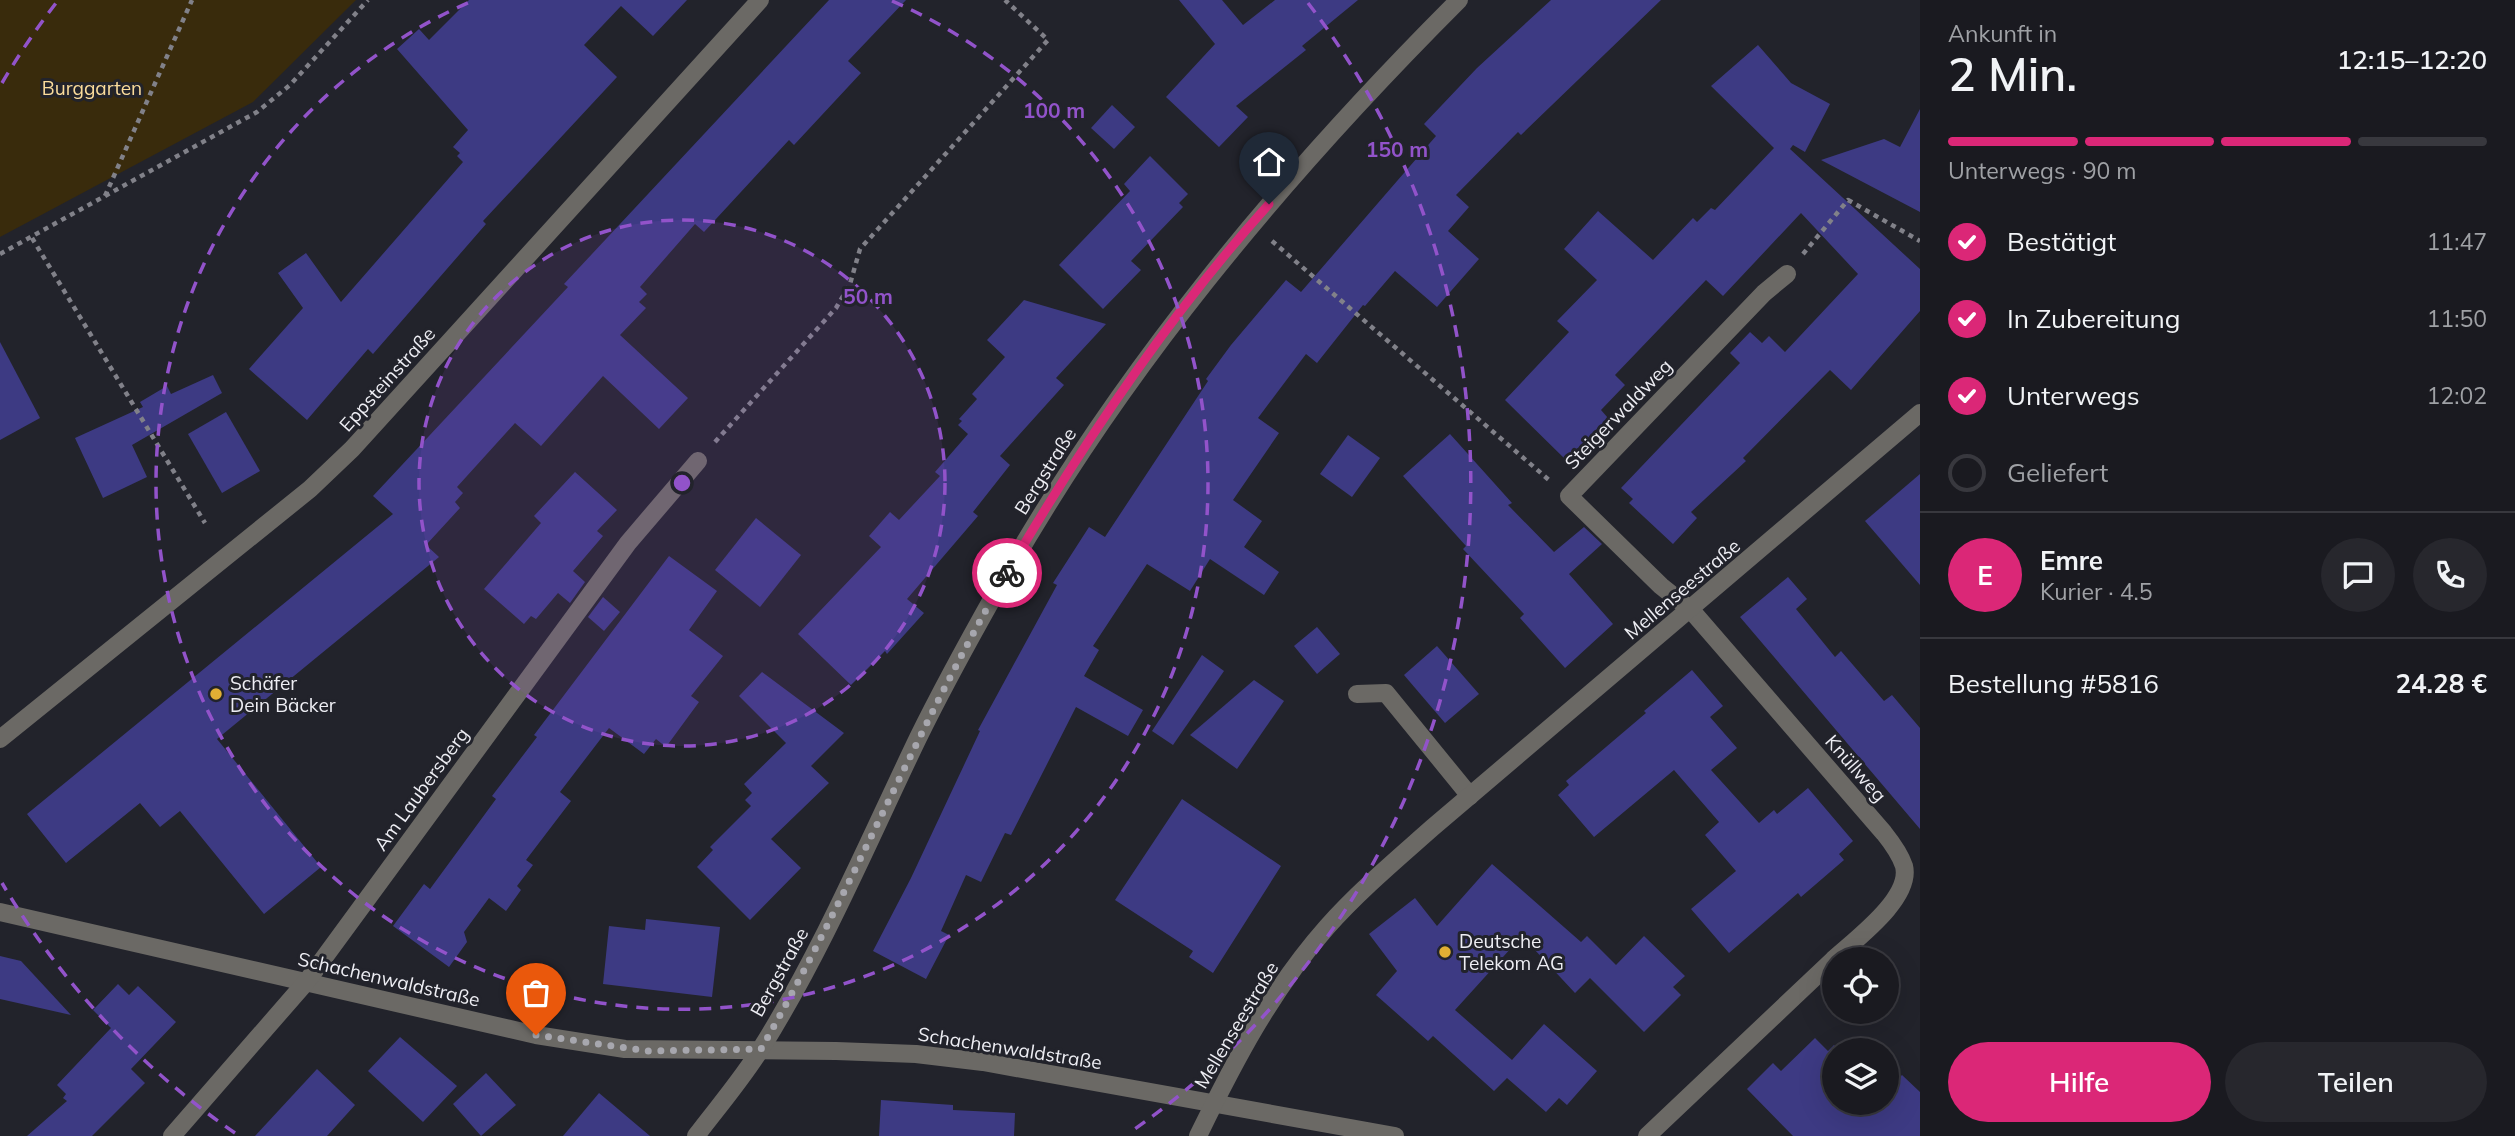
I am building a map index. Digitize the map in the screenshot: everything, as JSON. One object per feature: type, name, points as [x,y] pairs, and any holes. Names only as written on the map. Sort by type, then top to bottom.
[{"type":"street","name":"Eppsteinstraße","points":[[0,739],[301,496],[343,457],[760,0]]},
{"type":"street","name":"Bergstraße","points":[[696,1136],[761,1049],[844,897],[920,734],[1042,513],[1129,382],[1251,223],[1391,68],[1459,0]]},
{"type":"street","name":"Steigerwaldweg","points":[[1691,610],[1661,586],[1569,496],[1764,293],[1787,274]]},
{"type":"street","name":"Mellenseestraße","points":[[1198,1136],[1270,1003],[1319,937],[1390,865],[1920,413]]},
{"type":"street","name":"Am Laubersberg","points":[[172,1136],[307,981],[628,543],[698,461]]},
{"type":"street","name":"Knüllweg","points":[[1691,610],[1885,833],[1904,867],[1902,888],[1895,901],[1847,947]]},
{"type":"street","points":[[1357,694],[1386,692],[1470,796]]},
{"type":"street","name":"Schachenwaldstraße","points":[[0,912],[536,1035],[625,1049],[761,1049],[916,1054],[983,1062],[1395,1136]]},
{"type":"street","name":"Knüllweg","points":[[1647,1136],[1822,970]]},
{"type":"path","points":[[105,196],[192,0]]},
{"type":"path","points":[[0,254],[257,112],[290,85],[368,0]]},
{"type":"path","points":[[698,461],[836,308],[849,284],[859,249],[1048,40],[1004,0]]},
{"type":"path","points":[[1787,274],[1849,200],[1920,241]]},
{"type":"path","points":[[1251,223],[1569,496]]},
{"type":"path","points":[[32,238],[205,523]]},
{"type":"green space","name":"Burggarten","points":[[0,0],[356,0],[253,102],[0,237]]},
{"type":"building","points":[[469,0],[687,0],[653,36],[621,6],[584,45],[617,77],[483,221],[486,224],[373,354],[368,349],[307,420],[249,369],[303,308],[278,273],[306,253],[341,302],[463,162],[457,156],[460,153],[453,147],[468,130],[397,49],[419,29],[429,40]]},
{"type":"building","points":[[829,0],[906,0],[848,61],[861,73],[794,145],[789,140],[704,232],[695,224],[640,287],[647,294],[639,302],[646,308],[620,335],[688,398],[659,429],[603,376],[541,446],[515,423],[457,487],[463,493],[455,502],[460,508],[426,545],[439,557],[217,739],[321,867],[264,914],[180,811],[160,827],[140,803],[66,863],[27,814],[393,514],[373,496],[568,287],[564,284]]},
{"type":"building","points":[[1179,0],[1222,0],[1243,25],[1275,0],[1358,0],[1302,46],[1306,50],[1236,106],[1248,117],[1219,147],[1166,97],[1215,44]]},
{"type":"building","points":[[1551,0],[1661,0],[1521,135],[1518,132],[1456,195],[1469,207],[1448,231],[1479,259],[1437,307],[1395,271],[1365,306],[1363,305],[1317,363],[1306,354],[1258,418],[1279,433],[1233,500],[1262,521],[1244,547],[1279,572],[1264,595],[1210,559],[1190,591],[1147,564],[1093,646],[1099,650],[1084,676],[1143,710],[1128,736],[1076,707],[1011,835],[1005,833],[981,882],[966,875],[941,931],[949,935],[926,979],[873,951],[911,878],[980,731],[978,730],[1057,585],[1053,583],[1089,527],[1105,537],[1208,381],[1206,379],[1231,345],[1286,280],[1301,292],[1436,136],[1424,124],[1477,68]]},
{"type":"building","points":[[1758,45],[1791,83],[1830,104],[1805,152],[1793,145],[1790,149],[1920,269],[1920,311],[1851,390],[1830,370],[1743,458],[1746,461],[1691,512],[1697,518],[1673,544],[1629,503],[1633,499],[1621,488],[1740,363],[1730,353],[1750,332],[1762,343],[1769,336],[1785,352],[1858,274],[1801,213],[1723,296],[1706,280],[1615,375],[1625,385],[1601,410],[1608,418],[1566,460],[1505,400],[1569,332],[1557,321],[1597,280],[1564,249],[1598,211],[1653,260],[1693,218],[1697,222],[1711,208],[1715,210],[1774,148],[1711,86]]},
{"type":"building","points":[[1112,105],[1135,127],[1114,149],[1091,128]]},
{"type":"building","points":[[1920,109],[1920,212],[1821,160],[1884,139],[1900,147]]},
{"type":"building","points":[[1150,156],[1188,194],[1179,203],[1183,207],[1131,261],[1141,270],[1103,309],[1059,265],[1130,191],[1124,184]]},
{"type":"building","points":[[1024,300],[1106,324],[1056,378],[1064,385],[1000,456],[1010,465],[973,512],[978,516],[907,599],[924,613],[887,654],[885,651],[851,685],[798,634],[881,547],[869,536],[890,512],[899,520],[940,476],[935,472],[968,434],[958,425],[962,421],[959,419],[977,399],[972,394],[1005,357],[987,340]]},
{"type":"building","points":[[0,342],[40,418],[0,440]]},
{"type":"building","points":[[213,375],[222,393],[132,445],[147,477],[103,498],[75,438],[143,407],[140,402],[167,386],[171,394]]},
{"type":"building","points":[[226,412],[260,471],[222,493],[188,434]]},
{"type":"building","points":[[1450,434],[1512,503],[1508,505],[1554,552],[1584,527],[1602,544],[1569,574],[1613,624],[1565,668],[1520,618],[1524,614],[1463,549],[1466,546],[1403,476]]},
{"type":"building","points":[[1348,435],[1380,458],[1352,497],[1320,474]]},
{"type":"building","points":[[575,472],[617,510],[597,531],[603,536],[573,571],[585,582],[570,603],[558,593],[536,619],[531,616],[524,624],[484,589],[541,523],[534,516]]},
{"type":"building","points":[[1920,474],[1920,585],[1865,521]]},
{"type":"building","points":[[756,518],[801,555],[760,607],[715,570]]},
{"type":"building","points":[[669,556],[717,591],[689,630],[723,656],[691,696],[699,702],[666,747],[656,739],[644,754],[609,728],[560,792],[571,801],[526,860],[533,865],[517,886],[521,890],[506,911],[489,898],[464,932],[467,942],[449,967],[393,926],[424,884],[430,889],[496,799],[492,796],[537,737],[534,735]]},
{"type":"building","points":[[1788,577],[1807,599],[1796,609],[1835,657],[1841,651],[1884,701],[1892,695],[1920,728],[1920,829],[1740,617]]},
{"type":"building","points":[[603,597],[620,612],[604,631],[588,617]]},
{"type":"building","points":[[1317,627],[1340,654],[1317,674],[1294,646]]},
{"type":"building","points":[[1437,646],[1479,694],[1445,723],[1404,675]]},
{"type":"building","points":[[1202,655],[1224,671],[1173,745],[1152,731]]},
{"type":"building","points":[[1692,670],[1723,706],[1710,717],[1737,748],[1711,770],[1759,823],[1774,810],[1777,814],[1808,788],[1853,841],[1839,854],[1844,860],[1801,897],[1798,893],[1729,953],[1691,909],[1736,871],[1705,835],[1719,822],[1674,770],[1594,837],[1558,795],[1569,785],[1566,781]]},
{"type":"building","points":[[762,672],[844,733],[811,766],[829,783],[771,839],[801,868],[750,920],[697,867],[713,850],[710,847],[751,806],[745,800],[752,793],[744,784],[786,743],[739,696]]},
{"type":"building","points":[[1254,680],[1284,701],[1237,769],[1190,735]]},
{"type":"building","points":[[1182,799],[1281,866],[1213,973],[1189,957],[1193,951],[1115,900]]},
{"type":"building","points":[[1492,864],[1581,942],[1587,936],[1616,965],[1644,936],[1685,976],[1673,987],[1681,995],[1644,1032],[1590,978],[1575,993],[1522,936],[1455,1010],[1512,1060],[1544,1024],[1597,1071],[1567,1105],[1559,1098],[1546,1112],[1507,1078],[1494,1091],[1433,1036],[1428,1041],[1376,995],[1397,971],[1369,934],[1415,898],[1437,926]]},
{"type":"building","points":[[646,919],[720,927],[712,997],[603,984],[609,926],[645,930]]},
{"type":"building","points":[[0,956],[21,961],[71,1015],[0,999]]},
{"type":"building","points":[[118,984],[129,995],[138,986],[176,1022],[131,1069],[145,1083],[92,1136],[27,1136],[67,1101],[63,1098],[66,1094],[57,1085],[111,1028],[93,1010]]},
{"type":"building","points":[[400,1037],[457,1086],[423,1122],[368,1071]]},
{"type":"building","points":[[1815,1038],[1822,1045],[1822,1115],[1899,1115],[1899,1078],[1902,1075],[1920,1092],[1920,1136],[1793,1136],[1747,1089],[1773,1063],[1781,1071]]},
{"type":"building","points":[[317,1069],[355,1105],[327,1136],[255,1136]]},
{"type":"building","points":[[486,1073],[516,1105],[481,1136],[453,1104]]},
{"type":"building","points":[[599,1093],[650,1136],[563,1136]]},
{"type":"building","points":[[881,1100],[953,1105],[953,1110],[1015,1113],[1014,1136],[879,1136]]},
{"type":"way so far","points":[[536,1035],[648,1051],[761,1049],[844,897],[920,734],[1007,573]]},
{"type":"place","name":"Schäfer Dein Bäcker","points":[[216,694]]},
{"type":"place","name":"Deutsche Telekom AG","points":[[1445,952]]},
{"type":"route","points":[[1007,573],[1068,471],[1129,382],[1251,223],[1269,204]]}]
